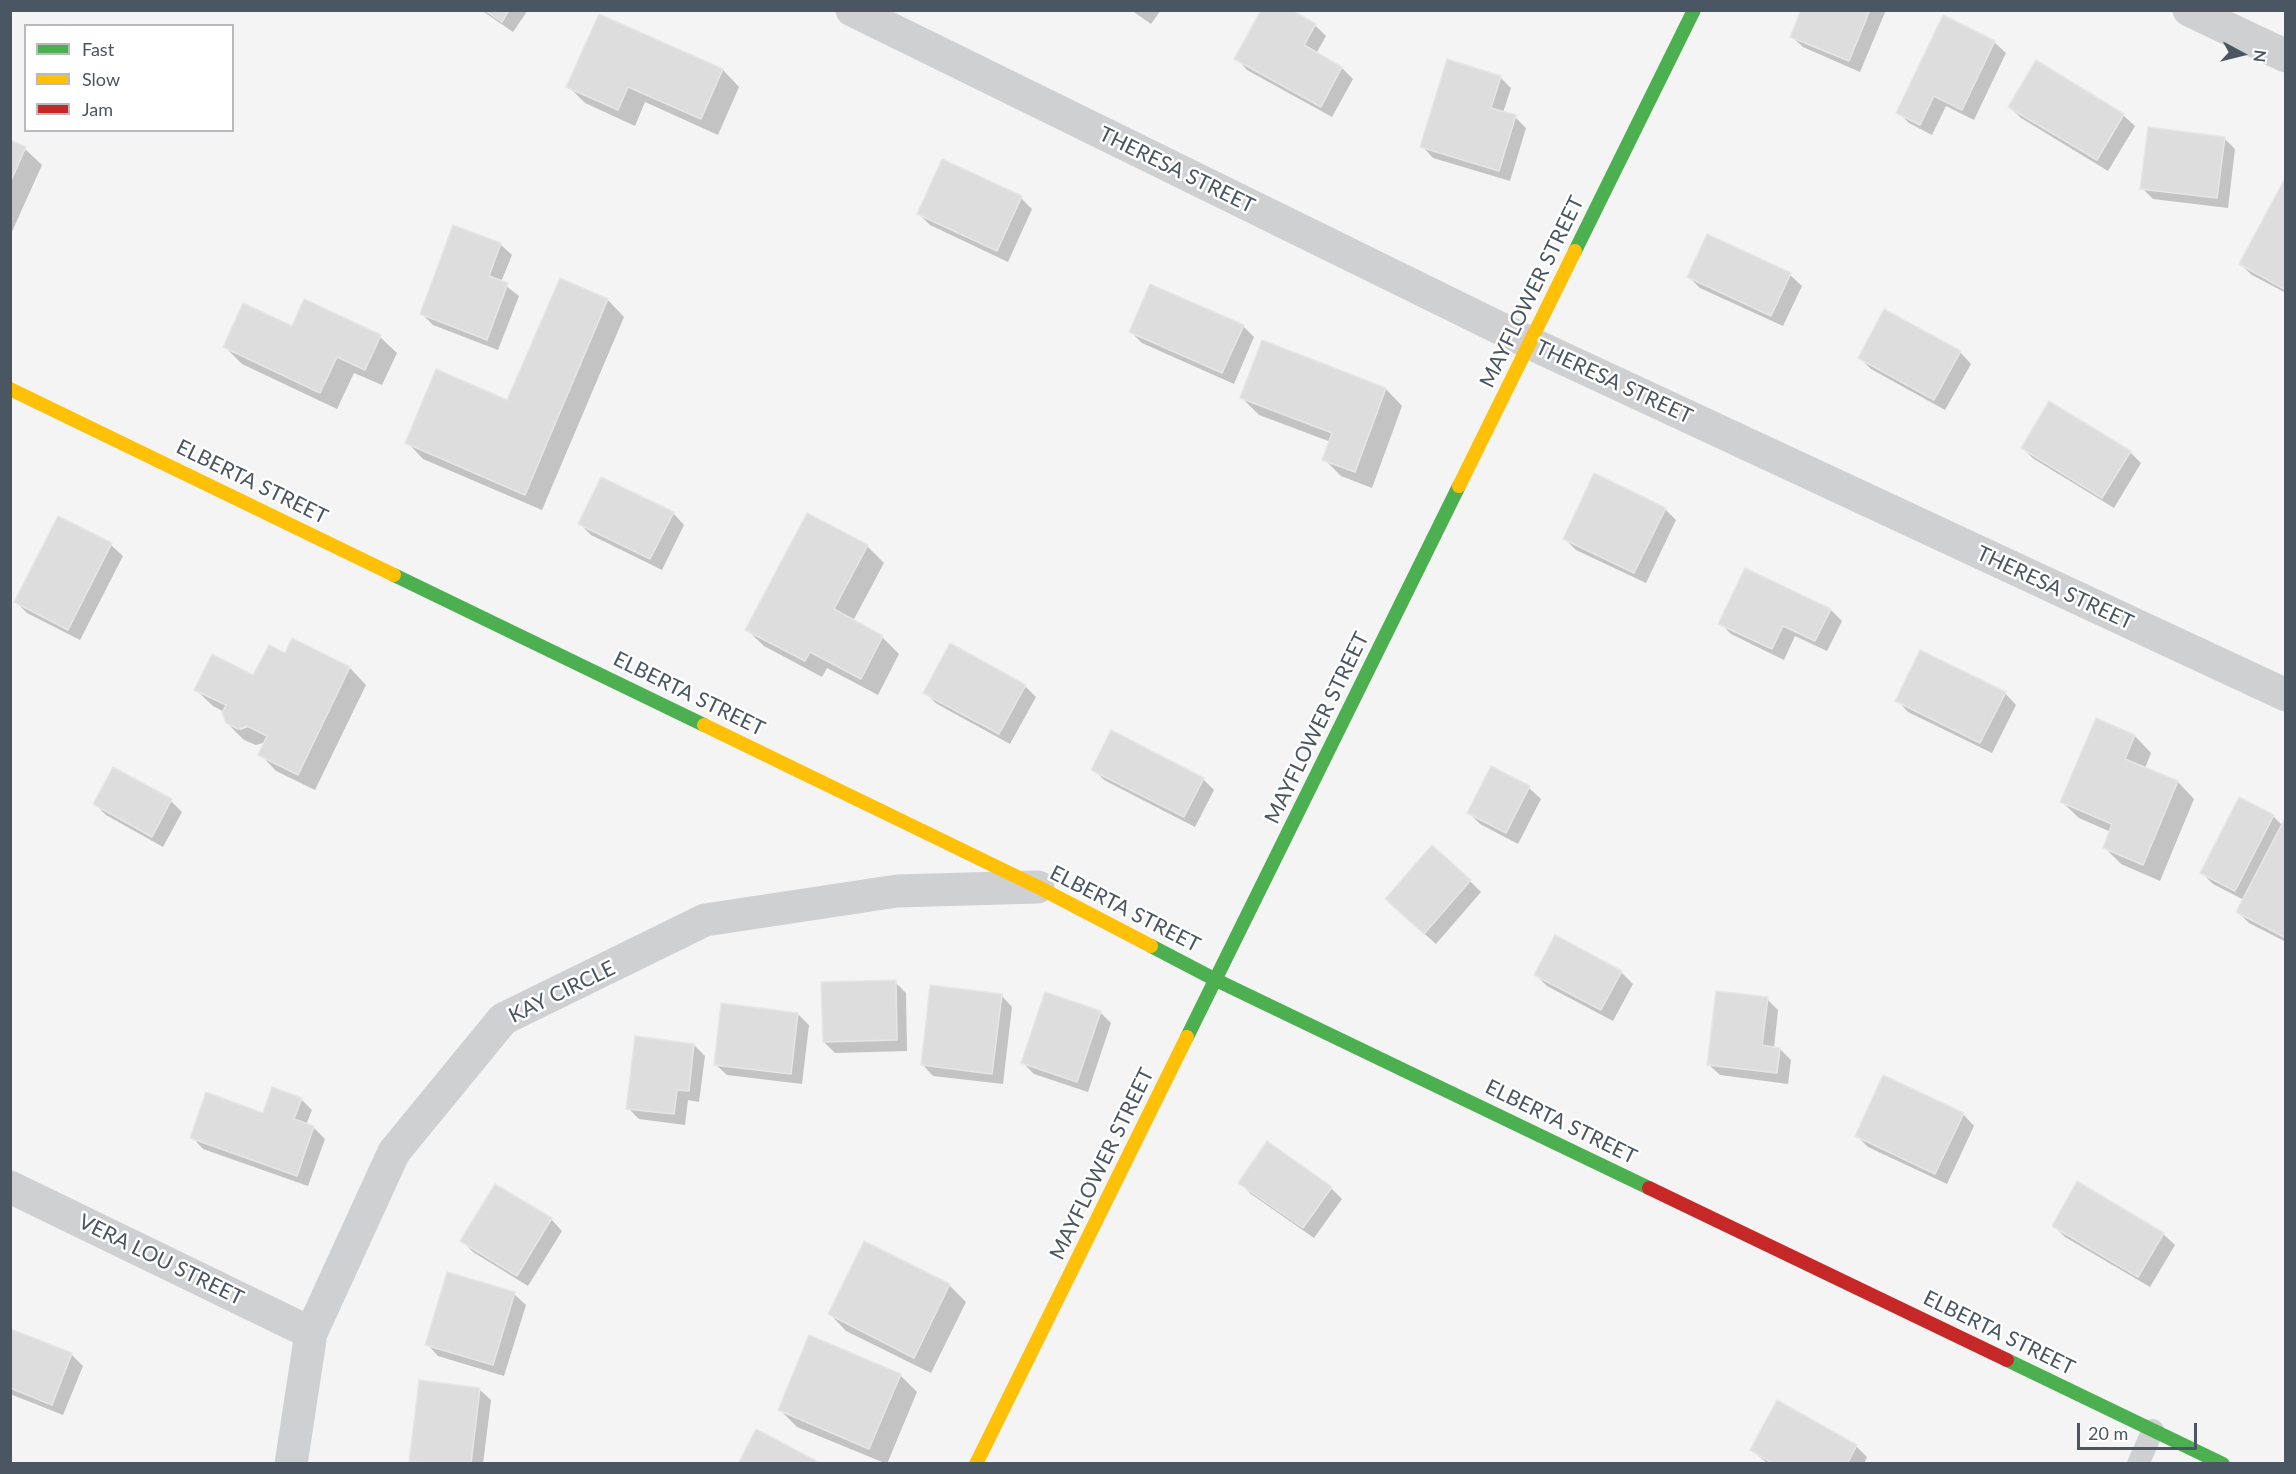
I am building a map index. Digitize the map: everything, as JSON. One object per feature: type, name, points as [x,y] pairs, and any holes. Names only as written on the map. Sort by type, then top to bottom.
[{"type":"street","name":"THERESA STREET","points":[[852,10],[1530,343],[2286,695]]},
{"type":"street","name":"MAYFLOWER STREET","points":[[976,1464],[1694,10]]},
{"type":"street","points":[[2189,10],[2286,56]]},
{"type":"street","name":"ELBERTA STREET","points":[[10,388],[1038,887],[1216,980],[2223,1464]]},
{"type":"street","name":"KAY CIRCLE","points":[[291,1464],[311,1333],[394,1152],[503,1019],[705,920],[897,891],[1038,887]]},
{"type":"street","name":"VERA LOU STREET","points":[[10,1187],[311,1333]]},
{"type":"lane","points":[[2138,1464],[2153,1430]]},
{"type":"building","points":[[484,10],[509,10],[502,22]]},
{"type":"building","points":[[1261,10],[1292,10],[1316,24],[1304,45],[1342,67],[1321,107],[1234,59]]},
{"type":"building","points":[[1801,10],[1870,10],[1849,61],[1790,37]]},
{"type":"building","points":[[599,14],[723,69],[701,119],[628,87],[618,110],[566,87]]},
{"type":"building","points":[[1943,15],[1995,41],[1962,110],[1934,96],[1920,125],[1896,113]]},
{"type":"building","points":[[1447,59],[1501,76],[1491,108],[1516,115],[1499,171],[1420,147]]},
{"type":"building","points":[[2036,60],[2124,114],[2097,160],[2008,107]]},
{"type":"building","points":[[2148,127],[2225,137],[2217,198],[2140,189]]},
{"type":"building","points":[[10,140],[26,147],[10,183]]},
{"type":"building","points":[[942,159],[1022,196],[997,251],[917,214]]},
{"type":"building","points":[[2286,178],[2286,290],[2239,264]]},
{"type":"building","points":[[453,225],[501,243],[489,276],[508,283],[487,340],[420,314]]},
{"type":"building","points":[[1707,234],[1791,273],[1771,316],[1687,277]]},
{"type":"building","points":[[560,278],[608,299],[525,495],[405,443],[436,369],[507,400]]},
{"type":"building","points":[[1150,284],[1244,325],[1222,373],[1129,332]]},
{"type":"building","points":[[304,299],[381,335],[365,370],[337,357],[320,393],[223,347],[243,303],[292,326]]},
{"type":"building","points":[[1884,309],[1961,351],[1934,400],[1858,358]]},
{"type":"building","points":[[1262,340],[1386,388],[1355,472],[1322,460],[1332,433],[1240,398]]},
{"type":"building","points":[[2049,401],[2131,451],[2102,498],[2021,448]]},
{"type":"building","points":[[1594,473],[1666,508],[1634,573],[1563,539]]},
{"type":"building","points":[[601,477],[674,512],[650,559],[578,524]]},
{"type":"building","points":[[807,513],[868,545],[834,609],[883,636],[861,679],[810,652],[805,661],[745,630]]},
{"type":"building","points":[[58,516],[112,543],[68,630],[14,602]]},
{"type":"building","points":[[1745,568],[1831,609],[1815,641],[1783,626],[1772,649],[1718,624]]},
{"type":"building","points":[[292,638],[350,667],[298,775],[258,755],[267,736],[247,726],[238,729],[226,723],[222,713],[226,705],[194,690],[212,654],[253,675],[269,645],[285,653]]},
{"type":"building","points":[[950,643],[1026,685],[999,734],[923,693]]},
{"type":"building","points":[[1920,650],[2006,692],[1980,743],[1895,701]]},
{"type":"building","points":[[2096,718],[2135,735],[2125,759],[2178,781],[2143,865],[2103,848],[2112,824],[2060,802]]},
{"type":"building","points":[[1111,730],[1204,778],[1184,817],[1091,770]]},
{"type":"building","points":[[1491,766],[1530,786],[1506,833],[1467,813]]},
{"type":"building","points":[[113,767],[172,799],[152,837],[93,804]]},
{"type":"building","points":[[2239,797],[2274,815],[2235,891],[2200,873]]},
{"type":"building","points":[[2284,820],[2286,821],[2286,938],[2236,912]]},
{"type":"building","points":[[1432,845],[1471,880],[1424,934],[1385,899]]},
{"type":"building","points":[[1555,935],[1622,971],[1601,1010],[1534,975]]},
{"type":"building","points":[[896,980],[897,1040],[823,1042],[821,982]]},
{"type":"building","points":[[930,985],[1002,994],[992,1074],[921,1065]]},
{"type":"building","points":[[1716,991],[1768,997],[1762,1045],[1780,1048],[1777,1073],[1707,1065]]},
{"type":"building","points":[[1045,992],[1101,1011],[1077,1082],[1021,1063]]},
{"type":"building","points":[[721,1003],[798,1013],[791,1074],[714,1065]]},
{"type":"building","points":[[635,1036],[694,1044],[689,1091],[677,1090],[674,1114],[626,1109]]},
{"type":"building","points":[[1883,1075],[1964,1113],[1935,1174],[1855,1136]]},
{"type":"building","points":[[272,1087],[302,1098],[294,1119],[314,1126],[297,1176],[190,1138],[206,1092],[263,1113]]},
{"type":"building","points":[[1267,1141],[1332,1187],[1303,1228],[1238,1183]]},
{"type":"building","points":[[2077,1181],[2164,1233],[2138,1277],[2052,1226]]},
{"type":"building","points":[[495,1184],[552,1218],[517,1276],[460,1241]]},
{"type":"building","points":[[864,1241],[950,1284],[914,1358],[828,1314]]},
{"type":"building","points":[[447,1272],[515,1292],[493,1365],[425,1345]]},
{"type":"building","points":[[11,1329],[72,1353],[52,1405],[10,1388]]},
{"type":"building","points":[[809,1335],[901,1374],[869,1449],[778,1410]]},
{"type":"building","points":[[419,1380],[480,1388],[471,1464],[409,1462]]},
{"type":"building","points":[[1777,1400],[1857,1445],[1847,1464],[1774,1464],[1750,1450]]},
{"type":"building","points":[[756,1429],[822,1464],[738,1464]]},
{"type":"traffic: fast","points":[[1575,251],[1694,10]]},
{"type":"traffic: fast","points":[[1187,1037],[1459,486]]},
{"type":"traffic: fast","points":[[394,575],[704,725]]},
{"type":"traffic: fast","points":[[1151,946],[1216,980],[1649,1188]]},
{"type":"traffic: fast","points":[[2007,1360],[2223,1464]]},
{"type":"traffic: slow","points":[[1459,486],[1575,251]]},
{"type":"traffic: slow","points":[[10,389],[394,575]]},
{"type":"traffic: slow","points":[[704,725],[1038,887],[1151,946]]},
{"type":"traffic: slow","points":[[976,1464],[1187,1037]]},
{"type":"traffic: jam","points":[[1649,1188],[2007,1360]]}]
